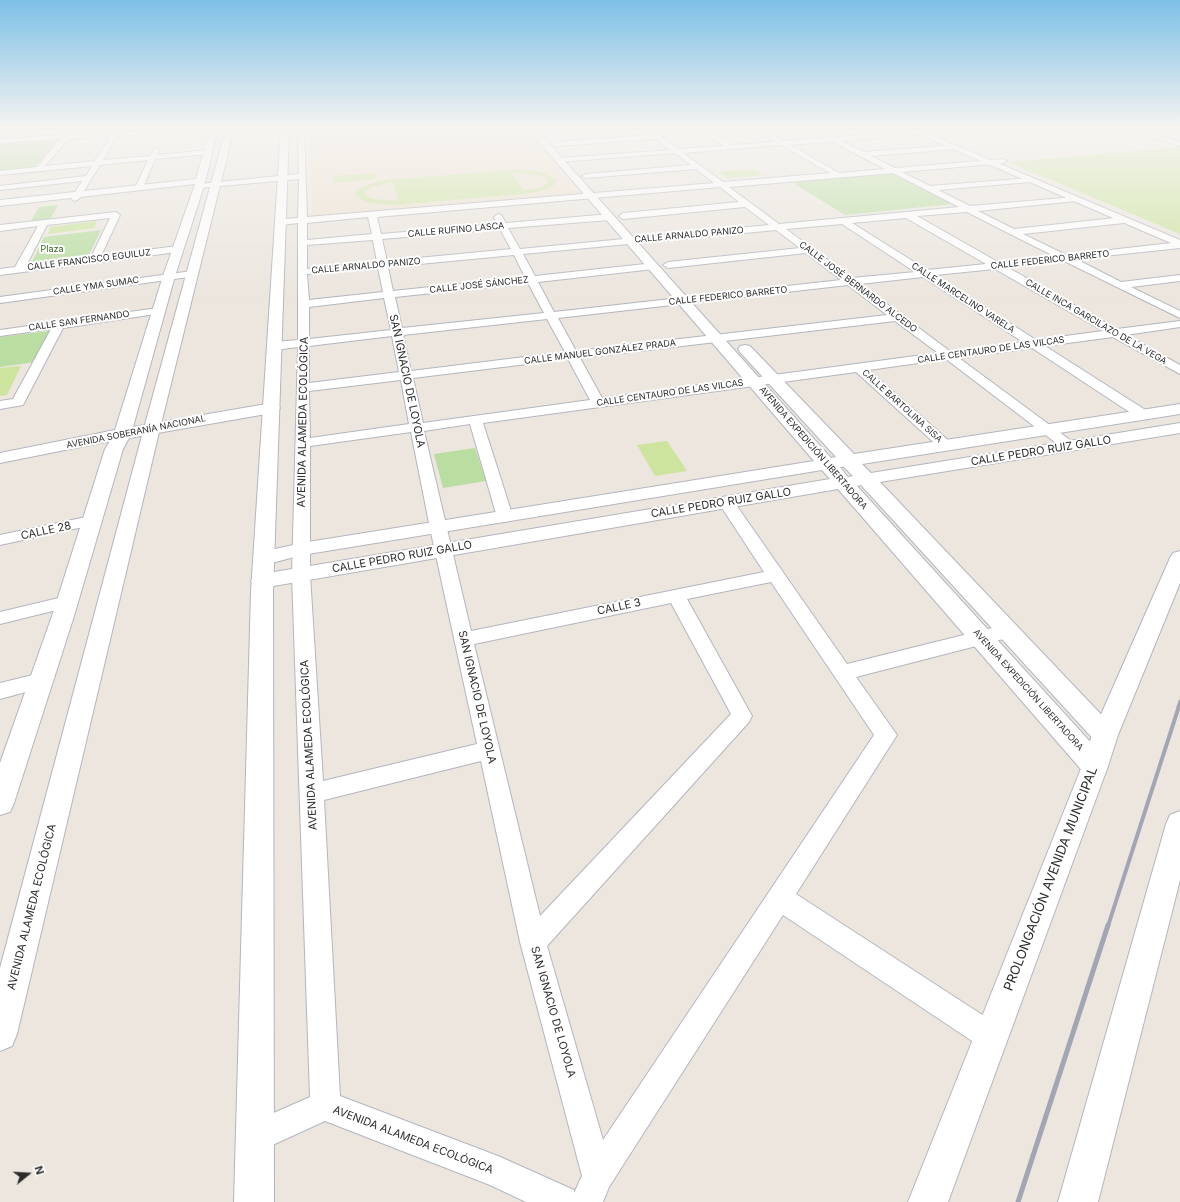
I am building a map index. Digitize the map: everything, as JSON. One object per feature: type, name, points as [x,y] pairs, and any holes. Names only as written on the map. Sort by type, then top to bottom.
[{"type":"street","points":[[0,188],[26,185]]},
{"type":"street","points":[[76,197],[84,185]]},
{"type":"street","points":[[0,208],[139,188],[179,185]]},
{"type":"street","points":[[0,203],[76,197],[188,185]]},
{"type":"street","name":"AVENIDA ALAMEDA ECOLÓGICA","points":[[0,804],[67,602],[177,249],[207,185]]},
{"type":"street","name":"AVENIDA ALAMEDA ECOLÓGICA","points":[[0,1034],[7,978],[192,274],[208,185]]},
{"type":"street","points":[[254,1202],[263,569],[284,185]]},
{"type":"street","name":"AVENIDA ALAMEDA ECOLÓGICA","points":[[303,185],[302,272],[304,343],[301,575],[312,793],[324,1106],[498,1172],[562,1202]]},
{"type":"street","name":"AVENIDA EXPEDICIÓN LIBERTADORA","points":[[589,185],[616,212],[638,240],[660,260],[692,300],[724,336],[755,382],[1095,766]]},
{"type":"street","name":"AVENIDA EXPEDICIÓN LIBERTADORA","points":[[591,185],[597,195]]},
{"type":"street","points":[[282,222],[721,185]]},
{"type":"street","name":"CALLE JOSÉ BERNARDO ALCEDO","points":[[722,185],[1069,446]]},
{"type":"street","points":[[924,185],[1013,232],[1180,315]]},
{"type":"street","points":[[930,188],[966,185]]},
{"type":"street","points":[[1042,185],[1180,245]]},
{"type":"street","points":[[1061,185],[1180,235]]},
{"type":"street","name":"CALLE ARNALDO PANIZO","points":[[302,272],[383,264],[463,253],[517,252],[1075,199]]},
{"type":"street","points":[[492,204],[598,403]]},
{"type":"street","name":"CALLE RUFINO LASCA","points":[[302,243],[377,237],[454,234],[616,212],[748,204]]},
{"type":"street","name":"SAN IGNACIO DE LOYOLA","points":[[372,214],[405,376],[441,539],[533,942],[598,1176]]},
{"type":"street","points":[[0,228],[116,215],[95,259]]},
{"type":"street","name":"CALLE INCA GARCILAZO DE LA VEGA","points":[[908,215],[1180,370]]},
{"type":"street","points":[[1013,232],[1124,220]]},
{"type":"street","name":"CALLE MARCELINO VARELA","points":[[844,221],[1142,414]]},
{"type":"street","points":[[3,282],[44,223]]},
{"type":"street","name":"CALLE FEDERICO BARRETO","points":[[275,346],[1180,245]]},
{"type":"street","name":"CALLE FRANCISCO EGUILUZ","points":[[10,270],[177,249]]},
{"type":"street","name":"CALLE JOSÉ SÁNCHEZ","points":[[304,304],[532,280],[660,260],[809,250]]},
{"type":"street","name":"CALLE YMA SUMAC","points":[[0,300],[192,274]]},
{"type":"street","points":[[1121,285],[1180,278]]},
{"type":"street","name":"CALLE SAN FERNANDO","points":[[0,333],[158,310]]},
{"type":"street","name":"CALLE MANUEL GONZÁLEZ PRADA","points":[[303,388],[724,336],[898,317]]},
{"type":"street","points":[[0,405],[18,402],[59,324]]},
{"type":"street","name":"CALLE CENTAURO DE LAS VILCAS","points":[[303,443],[1180,324]]},
{"type":"street","name":"AVENIDA EXPEDICIÓN LIBERTADORA","points":[[724,336],[774,379],[1105,735]]},
{"type":"street","name":"CALLE BARTOLINA SISA","points":[[859,368],[945,445]]},
{"type":"street","name":"CALLE PEDRO RUIZ GALLO","points":[[263,569],[301,575],[441,539],[505,517],[945,445],[1180,409]]},
{"type":"street","name":"AVENIDA SOBERANÍA NACIONAL","points":[[0,458],[118,442],[271,414]]},
{"type":"street","points":[[476,420],[505,517]]},
{"type":"street","name":"CALLE PEDRO RUIZ GALLO","points":[[263,569],[302,549],[441,539],[726,502],[1180,428]]},
{"type":"street","name":"AVENIDA SOBERANÍA NACIONAL","points":[[0,472],[118,442]]},
{"type":"street","points":[[587,1202],[598,1176],[886,735],[726,502]]},
{"type":"street","name":"CALLE 28","points":[[0,540],[91,521]]},
{"type":"street","name":"PROLONGACIÓN AVENIDA MUNICIPAL","points":[[928,1202],[1095,766],[1105,735],[1180,558]]},
{"type":"street","name":"CALLE 3","points":[[464,639],[775,575]]},
{"type":"street","points":[[533,942],[742,716],[676,596]]},
{"type":"street","points":[[0,618],[67,602]]},
{"type":"street","points":[[842,673],[1008,631]]},
{"type":"street","points":[[0,691],[41,681]]},
{"type":"street","points":[[312,793],[489,750]]},
{"type":"street","points":[[1078,1202],[1178,842]]},
{"type":"street","points":[[780,898],[991,1037]]},
{"type":"street","points":[[255,1137],[324,1106]]},
{"type":"shaded area","points":[[311,185],[573,185],[581,194],[313,216]]},
{"type":"green space","points":[[368,185],[379,185],[366,190],[365,195],[372,199],[399,201],[394,185],[520,185],[524,191],[544,185],[553,185],[550,188],[533,193],[394,205],[364,201],[355,195],[357,190]]},
{"type":"green space","points":[[797,185],[917,185],[953,204],[845,215]]},
{"type":"green space","points":[[1063,185],[1180,185],[1180,234]]},
{"type":"green space","points":[[58,205],[50,220],[30,223],[39,207]]},
{"type":"green space","points":[[96,221],[95,228],[48,234],[50,227]]},
{"type":"green space","name":"Plaza","points":[[101,230],[88,257],[31,264],[44,237]]},
{"type":"green space","points":[[49,331],[35,362],[0,367],[0,337]]},
{"type":"green space","points":[[21,366],[7,395],[0,396],[0,368]]},
{"type":"green space","points":[[667,441],[687,471],[655,476],[637,445]]},
{"type":"green space","points":[[475,448],[486,481],[443,488],[434,454]]},
{"type":"railway","points":[[1178,707],[1180,701]]},
{"type":"railway","points":[[1108,926],[1179,706]]},
{"type":"railway","points":[[1018,1202],[1108,925]]}]
